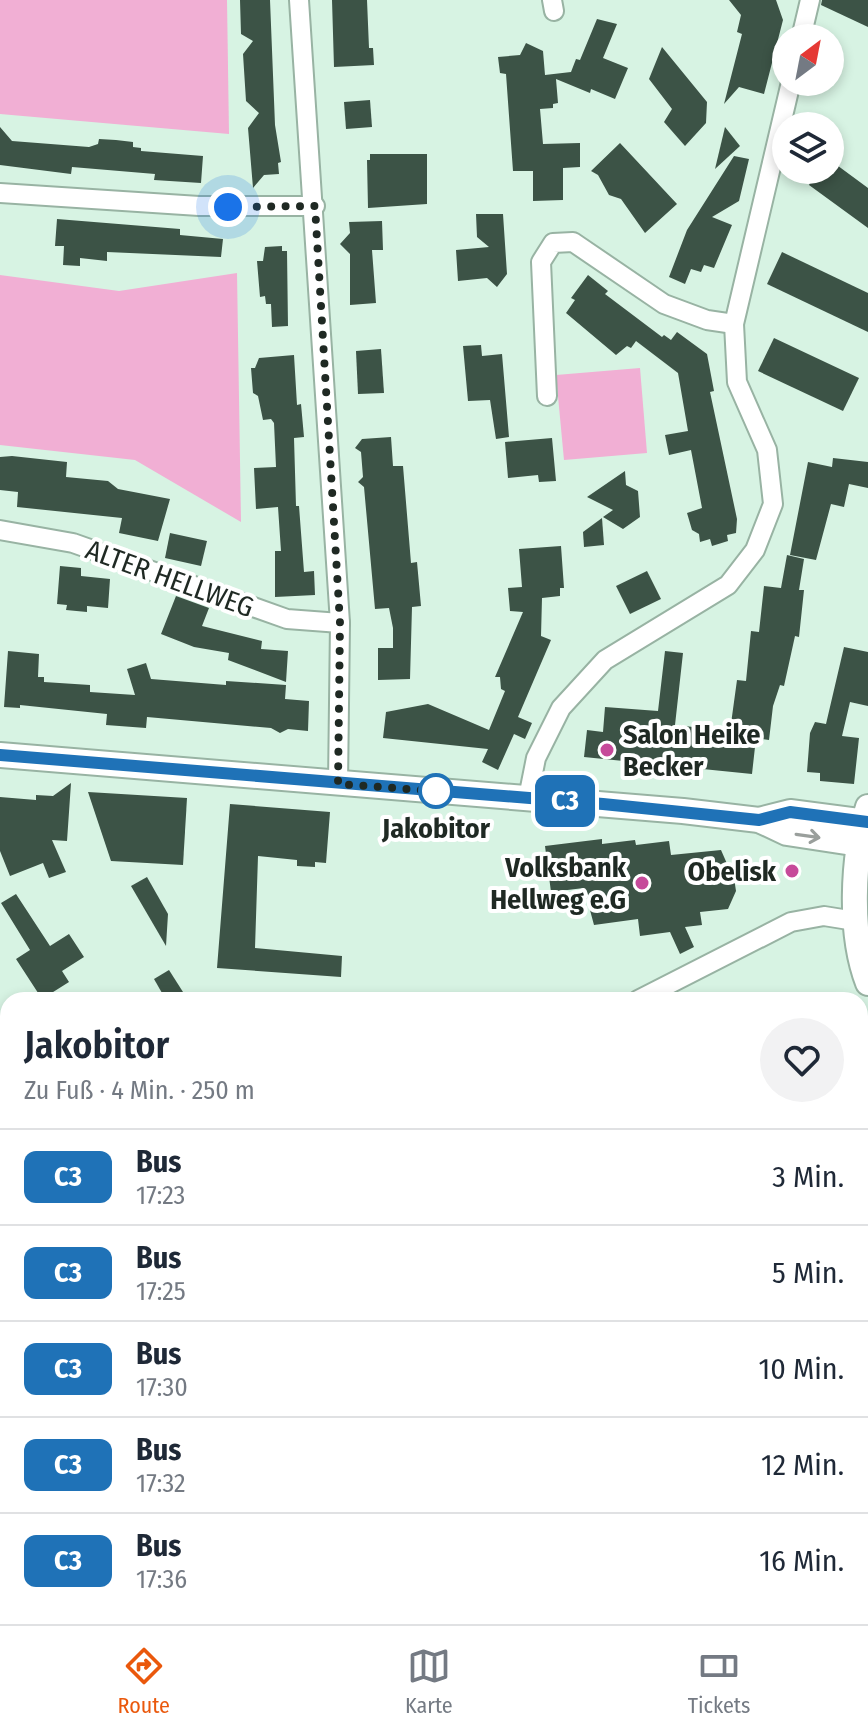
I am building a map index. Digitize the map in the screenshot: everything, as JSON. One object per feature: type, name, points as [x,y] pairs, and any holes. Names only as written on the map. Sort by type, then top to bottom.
[{"type":"street","points":[[299,0],[315,206],[340,623],[338,784]]},
{"type":"street","points":[[804,24],[810,0]]},
{"type":"street","points":[[528,798],[536,758],[561,708],[605,660],[728,585],[755,550],[773,504],[767,450],[737,382],[734,324],[788,96]]},
{"type":"street","points":[[0,193],[199,206],[315,206]]},
{"type":"street","points":[[547,396],[541,262],[553,243],[573,242],[664,304],[707,320],[734,324]]},
{"type":"street","name":"ALTER HELLWEG","points":[[0,530],[73,543],[287,619],[340,623]]},
{"type":"street","points":[[0,755],[759,820],[787,833],[865,828],[855,921],[868,983]]},
{"type":"street","points":[[655,992],[791,922],[824,916],[855,921]]},
{"type":"shaded area","points":[[0,0],[227,0],[229,134],[0,114]]},
{"type":"shaded area","points":[[237,273],[241,522],[135,460],[0,445],[0,275],[119,291]]},
{"type":"shaded area","points":[[640,368],[647,453],[564,460],[556,375]]},
{"type":"building","points":[[240,0],[270,0],[275,125],[281,162],[278,163],[279,174],[264,175],[253,188],[248,128],[259,113],[246,101],[243,54],[253,41],[241,34]]},
{"type":"building","points":[[332,0],[367,0],[369,48],[373,48],[374,65],[334,67]]},
{"type":"building","points":[[729,0],[776,0],[783,20],[782,24],[772,24],[772,63],[764,94],[739,87],[724,104],[742,34],[737,32],[741,15]]},
{"type":"building","points":[[822,0],[868,0],[868,27],[821,5]]},
{"type":"building","points":[[597,19],[617,24],[603,58],[628,68],[615,99],[556,79],[558,103],[553,104],[553,108],[540,109],[543,144],[580,143],[580,167],[563,168],[563,200],[533,201],[533,171],[513,171],[506,74],[500,73],[498,57],[520,55],[526,43],[543,51],[545,75],[571,72],[576,59],[580,60]]},
{"type":"building","points":[[662,47],[707,102],[706,123],[685,146],[664,122],[672,109],[649,79]]},
{"type":"building","points":[[370,100],[372,127],[346,129],[344,102]]},
{"type":"building","points":[[0,127],[12,141],[89,147],[98,144],[99,139],[116,140],[133,142],[133,147],[141,148],[141,151],[203,156],[201,183],[154,180],[155,174],[72,167],[71,174],[0,165]]},
{"type":"building","points":[[725,127],[740,146],[715,169]]},
{"type":"building","points":[[620,143],[677,204],[645,233],[621,199],[609,195],[598,175],[591,171]]},
{"type":"building","points":[[370,154],[427,154],[427,204],[368,208],[367,160],[370,160]]},
{"type":"building","points":[[734,156],[749,159],[739,201],[712,217],[732,225],[714,268],[704,265],[701,272],[691,269],[685,284],[669,277],[687,230]]},
{"type":"building","points":[[844,170],[868,188],[868,228],[809,185],[844,184]]},
{"type":"building","points":[[476,214],[503,214],[507,274],[497,287],[487,278],[458,281],[456,250],[489,247],[477,237]]},
{"type":"building","points":[[57,219],[180,229],[180,235],[223,239],[221,257],[107,252],[107,261],[80,258],[80,266],[63,265],[64,246],[55,246]]},
{"type":"building","points":[[382,221],[383,250],[372,250],[376,303],[350,305],[350,254],[340,244],[350,233],[349,222]]},
{"type":"building","points":[[282,246],[282,251],[287,251],[288,326],[272,327],[271,304],[266,304],[265,296],[260,297],[257,261],[263,261],[265,247]]},
{"type":"building","points":[[782,252],[868,293],[868,332],[767,284]]},
{"type":"building","points":[[588,275],[608,291],[605,294],[662,337],[664,335],[671,340],[677,332],[707,354],[714,391],[710,392],[737,519],[736,533],[727,535],[728,541],[712,546],[710,539],[700,542],[687,513],[702,508],[691,450],[669,455],[665,435],[688,431],[678,373],[636,341],[631,348],[627,346],[616,355],[566,313],[575,300],[571,298]]},
{"type":"building","points":[[774,338],[859,378],[843,411],[758,371]]},
{"type":"building","points":[[481,345],[482,356],[502,354],[509,437],[496,439],[490,400],[468,401],[463,346]]},
{"type":"building","points":[[381,349],[384,393],[358,394],[356,351]]},
{"type":"building","points":[[294,355],[297,405],[301,404],[304,437],[294,438],[296,506],[299,506],[304,572],[314,571],[315,595],[275,597],[275,551],[281,551],[278,507],[256,509],[254,468],[276,467],[274,423],[271,419],[263,420],[258,396],[253,393],[251,368],[255,368],[259,358]]},
{"type":"building","points":[[391,437],[393,466],[403,466],[411,563],[417,562],[421,606],[412,607],[410,679],[378,680],[378,648],[393,648],[393,628],[389,608],[375,609],[364,487],[358,482],[363,477],[361,452],[355,448],[362,439]]},
{"type":"building","points":[[552,438],[556,481],[539,482],[538,475],[508,478],[505,442]]},
{"type":"building","points":[[0,457],[67,462],[66,477],[108,481],[118,489],[170,499],[158,541],[119,533],[122,518],[17,507],[18,492],[0,490]]},
{"type":"building","points":[[833,458],[868,462],[868,488],[849,484],[844,507],[831,504],[816,560],[790,555],[808,462],[832,467]]},
{"type":"building","points":[[625,471],[626,485],[638,491],[640,517],[623,529],[603,517],[613,510],[587,497]]},
{"type":"building","points":[[602,518],[604,545],[584,547],[583,532]]},
{"type":"building","points":[[170,533],[207,541],[201,566],[165,558]]},
{"type":"building","points":[[561,546],[564,588],[560,588],[560,596],[542,598],[541,636],[551,640],[518,717],[532,723],[525,739],[514,734],[498,770],[482,762],[488,749],[383,738],[386,712],[428,704],[489,730],[505,691],[501,689],[500,677],[495,677],[523,612],[510,611],[508,588],[522,587],[519,549]]},
{"type":"building","points":[[787,555],[804,559],[799,590],[804,590],[799,637],[795,636],[784,686],[780,685],[773,706],[769,740],[756,738],[752,774],[584,757],[587,730],[603,732],[605,707],[658,711],[665,651],[683,653],[675,725],[730,731],[737,680],[746,681],[751,631],[759,632],[764,586],[781,588]]},
{"type":"building","points":[[60,566],[81,568],[81,576],[110,579],[108,608],[87,606],[87,612],[66,610],[67,605],[57,604]]},
{"type":"building","points":[[647,571],[661,599],[630,614],[616,586]]},
{"type":"building","points":[[176,596],[209,608],[202,626],[262,641],[261,649],[288,651],[286,682],[228,660],[229,653],[194,647],[161,634]]},
{"type":"building","points":[[844,647],[868,652],[868,706],[850,702],[842,736],[859,738],[854,784],[820,781],[820,773],[807,772],[810,733],[815,722],[826,724]]},
{"type":"building","points":[[8,651],[39,654],[38,677],[44,677],[44,682],[90,685],[90,692],[135,695],[127,669],[146,663],[151,679],[226,685],[226,681],[286,685],[285,699],[309,701],[308,731],[288,729],[280,733],[271,728],[147,717],[146,728],[106,725],[107,714],[20,705],[20,708],[4,707]]},
{"type":"building","points":[[71,783],[67,841],[52,840],[66,872],[49,878],[43,863],[10,876],[0,851],[0,797],[36,800],[36,795],[53,796]]},
{"type":"building","points":[[88,792],[187,798],[183,865],[111,861]]},
{"type":"building","points":[[230,804],[330,812],[326,863],[315,862],[315,867],[297,866],[297,860],[258,856],[255,948],[342,956],[341,977],[217,968]]},
{"type":"building","name":"Volksbank Hellweg e.G","points":[[602,839],[602,844],[635,840],[636,845],[669,841],[671,855],[721,850],[728,866],[732,865],[736,891],[728,909],[700,912],[702,925],[685,927],[694,947],[680,954],[670,932],[640,936],[638,919],[594,925],[584,888],[551,892],[545,846]]},
{"type":"building","points":[[147,877],[168,914],[166,946],[131,886]]},
{"type":"building","points":[[16,894],[50,946],[69,934],[84,957],[62,971],[69,982],[53,992],[37,992],[16,959],[30,950],[1,903]]},
{"type":"building","points":[[169,970],[183,992],[161,992],[154,979]]},
{"type":"bus line","name":"C3","points":[[0,755],[603,804],[759,820],[790,812],[868,822]]},
{"type":"place","name":"Salon Heike Becker","points":[[607,750]]},
{"type":"place","name":"Jakobitor","points":[[436,791]]},
{"type":"place","name":"Obelisk","points":[[792,871]]},
{"type":"place","name":"Volksbank Hellweg e.G","points":[[642,883]]},
{"type":"route","points":[[228,207],[315,206],[340,623],[338,784],[436,791]]}]
